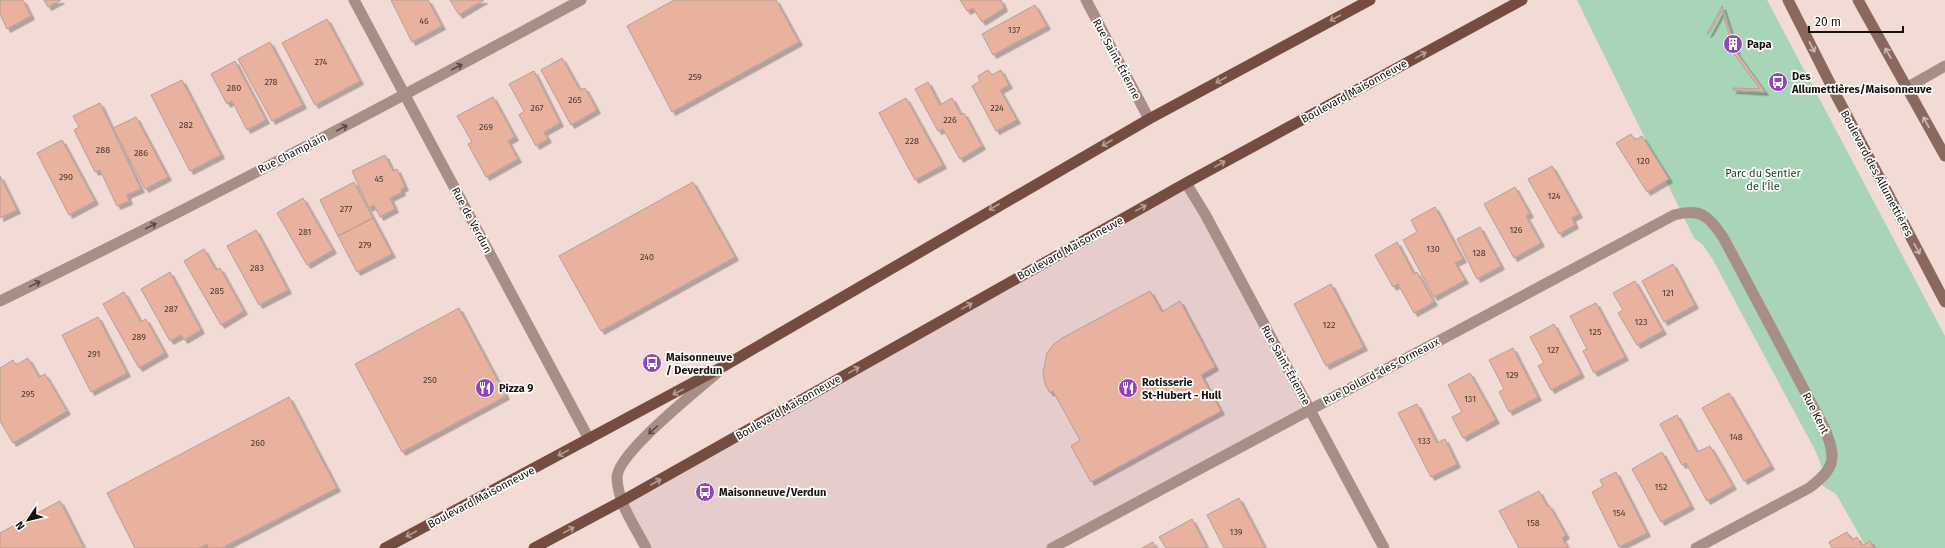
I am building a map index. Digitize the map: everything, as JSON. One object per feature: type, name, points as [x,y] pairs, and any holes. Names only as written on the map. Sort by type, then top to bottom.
[{"type":"main road","name":"Boulevard Maisonneuve","points":[[385,548],[589,440],[724,366],[1030,186],[1149,119],[1370,0]]},
{"type":"main road","name":"Boulevard Maisonneuve","points":[[534,548],[622,501],[1186,183],[1522,0]]},
{"type":"main road","name":"Boulevard des Allumettières","points":[[1788,0],[1834,93],[1945,302]]},
{"type":"main road","points":[[1858,0],[1908,87],[1945,156]]},
{"type":"street","name":"Rue de Verdun","points":[[354,0],[589,440]]},
{"type":"street","name":"Rue Champlain","points":[[0,301],[86,259],[405,96],[581,0]]},
{"type":"street","name":"Rue Saint-Étienne","points":[[1086,0],[1149,119]]},
{"type":"street","points":[[1908,87],[1945,66]]},
{"type":"street","name":"Rue Saint-Étienne","points":[[1186,183],[1205,214],[1215,236],[1384,548]]},
{"type":"street","name":"Rue Dollard-des-Ormeaux","points":[[1052,548],[1674,215],[1689,211],[1703,215],[1713,222]]},
{"type":"street","name":"Rue Kent","points":[[1696,548],[1809,488],[1822,478],[1832,464],[1832,448],[1825,429],[1713,222]]},
{"type":"street","name":"Boulevard Maisonneuve","points":[[622,501],[617,477],[620,465],[629,453],[724,366]]},
{"type":"street","points":[[622,501],[646,548]]},
{"type":"shaded area","points":[[1186,183],[1310,409],[1052,548],[646,548],[622,501]]},
{"type":"green space","name":"Parc du Sentier de l'Île","points":[[1577,0],[1767,0],[1945,336],[1945,548],[1867,548],[1836,494],[1823,486],[1823,470],[1816,452],[1713,260],[1703,245],[1694,238]]},
{"type":"building","points":[[0,0],[23,0],[31,16],[7,29],[0,14]]},
{"type":"building","points":[[44,0],[61,0],[48,7]]},
{"type":"building","points":[[391,0],[428,0],[442,26],[412,42]]},
{"type":"building","points":[[450,0],[484,0],[459,15]]},
{"type":"building","points":[[674,0],[776,0],[799,42],[672,112],[627,26]]},
{"type":"building","points":[[960,0],[1001,0],[1004,8],[982,22],[973,8],[967,11]]},
{"type":"building","points":[[1035,5],[1047,26],[993,55],[982,34]]},
{"type":"building","name":"Papa","points":[[1722,6],[1737,53],[1765,92],[1733,90],[1733,88],[1760,89],[1735,55],[1722,10],[1710,32],[1707,34]]},
{"type":"building","points":[[327,19],[360,81],[315,105],[282,43]]},
{"type":"building","points":[[270,42],[303,105],[272,121],[238,59]]},
{"type":"building","points":[[562,58],[580,90],[585,88],[597,110],[571,125],[541,70]]},
{"type":"building","points":[[235,61],[266,120],[247,130],[232,101],[227,104],[211,74]]},
{"type":"building","points":[[988,70],[992,75],[1001,70],[1009,85],[1000,90],[1017,120],[996,131],[972,86],[980,81],[978,76]]},
{"type":"building","points":[[534,71],[560,123],[544,132],[548,139],[536,146],[519,115],[524,111],[509,84]]},
{"type":"building","points":[[182,80],[221,155],[190,171],[151,95]]},
{"type":"building","points":[[928,82],[940,105],[952,98],[961,115],[964,113],[982,146],[960,159],[943,129],[938,131],[915,89]]},
{"type":"building","points":[[493,97],[515,137],[508,141],[518,159],[486,177],[468,144],[472,142],[457,116]]},
{"type":"building","points":[[906,98],[943,165],[915,180],[879,113]]},
{"type":"building","points":[[100,103],[141,189],[127,195],[129,201],[117,206],[100,170],[95,172],[74,130],[79,127],[73,116]]},
{"type":"building","points":[[136,117],[168,177],[145,189],[113,128]]},
{"type":"building","points":[[1631,134],[1635,140],[1642,136],[1669,179],[1647,192],[1616,143]]},
{"type":"building","points":[[62,140],[95,201],[69,215],[37,153]]},
{"type":"building","points":[[385,155],[393,171],[397,169],[405,187],[401,189],[402,192],[390,198],[395,209],[380,217],[374,205],[369,208],[352,171]]},
{"type":"building","points":[[1552,166],[1579,214],[1572,218],[1575,225],[1559,234],[1528,179]]},
{"type":"building","points":[[0,176],[17,210],[0,218]]},
{"type":"building","points":[[354,182],[373,218],[338,236],[320,200]]},
{"type":"building","points":[[693,182],[735,257],[601,331],[559,256]]},
{"type":"building","points":[[1515,187],[1530,214],[1526,216],[1541,243],[1514,258],[1484,204]]},
{"type":"building","points":[[303,198],[333,250],[307,265],[277,213]]},
{"type":"building","points":[[1435,207],[1463,259],[1455,263],[1465,280],[1434,297],[1403,240],[1417,232],[1411,220]]},
{"type":"building","points":[[373,218],[392,254],[357,272],[338,236]]},
{"type":"building","points":[[1480,227],[1501,266],[1477,279],[1457,239]]},
{"type":"building","points":[[256,230],[288,290],[259,305],[227,246]]},
{"type":"building","points":[[1397,242],[1414,274],[1417,272],[1434,302],[1414,313],[1398,284],[1393,287],[1375,255]]},
{"type":"building","points":[[204,249],[216,270],[220,268],[244,311],[221,325],[184,261]]},
{"type":"building","points":[[1673,264],[1695,305],[1664,322],[1642,281]]},
{"type":"building","points":[[170,272],[201,330],[184,340],[181,335],[170,341],[141,289]]},
{"type":"building","points":[[1635,281],[1663,331],[1637,345],[1618,313],[1623,310],[1613,293]]},
{"type":"building","points":[[1331,284],[1364,347],[1326,366],[1294,304]]},
{"type":"building","name":"Rotisserie St-Hubert - Hull","points":[[1150,291],[1162,312],[1180,301],[1215,367],[1201,375],[1221,411],[1091,482],[1071,446],[1080,440],[1053,391],[1050,393],[1045,384],[1043,373],[1047,353],[1054,344],[1064,337]]},
{"type":"building","points":[[124,292],[141,322],[146,319],[165,353],[139,368],[103,304]]},
{"type":"building","points":[[1596,303],[1625,357],[1594,373],[1583,351],[1587,349],[1570,316]]},
{"type":"building","points":[[459,308],[506,396],[402,452],[355,364]]},
{"type":"building","points":[[98,317],[127,373],[91,392],[62,335]]},
{"type":"building","points":[[1554,324],[1581,374],[1551,390],[1538,366],[1544,363],[1530,337]]},
{"type":"building","points":[[1513,348],[1538,397],[1509,412],[1499,392],[1504,389],[1489,360]]},
{"type":"building","points":[[28,358],[39,377],[45,374],[67,411],[13,443],[0,421],[0,368],[13,360],[16,365]]},
{"type":"building","points":[[1470,373],[1496,420],[1463,438],[1452,417],[1462,412],[1448,385]]},
{"type":"building","points":[[1729,393],[1771,466],[1744,481],[1702,408]]},
{"type":"building","points":[[289,397],[337,488],[222,548],[208,548],[207,544],[199,548],[135,548],[107,493]]},
{"type":"building","points":[[1417,404],[1437,443],[1445,439],[1457,464],[1431,477],[1398,413]]},
{"type":"building","points":[[1677,415],[1697,452],[1710,446],[1733,486],[1707,501],[1686,463],[1682,465],[1660,424]]},
{"type":"building","points":[[1662,452],[1691,506],[1661,522],[1632,469]]},
{"type":"building","points":[[1616,472],[1647,533],[1619,547],[1592,492],[1603,486],[1600,480]]},
{"type":"building","points":[[1539,491],[1547,506],[1549,505],[1566,535],[1562,538],[1568,548],[1519,548],[1499,511]]},
{"type":"building","points":[[1239,498],[1265,548],[1224,548],[1207,515]]},
{"type":"building","points":[[60,501],[84,548],[0,548],[0,533]]},
{"type":"building","points":[[1192,519],[1207,548],[1166,548],[1159,537]]},
{"type":"building","points":[[1847,532],[1852,540],[1857,537],[1862,546],[1870,541],[1874,548],[1832,548],[1829,542]]},
{"type":"building","points":[[1153,542],[1156,548],[1142,548]]},
{"type":"place","name":"Papa","points":[[1733,44]]},
{"type":"place","name":"Des Allumettières/Maisonneuve","points":[[1778,82]]},
{"type":"place","name":"Maisonneuve / Deverdun","points":[[652,363]]},
{"type":"place","name":"Pizza 9","points":[[485,388]]},
{"type":"place","name":"Rotisserie St-Hubert - Hull","points":[[1128,388]]},
{"type":"place","name":"Maisonneuve/Verdun","points":[[705,492]]}]
